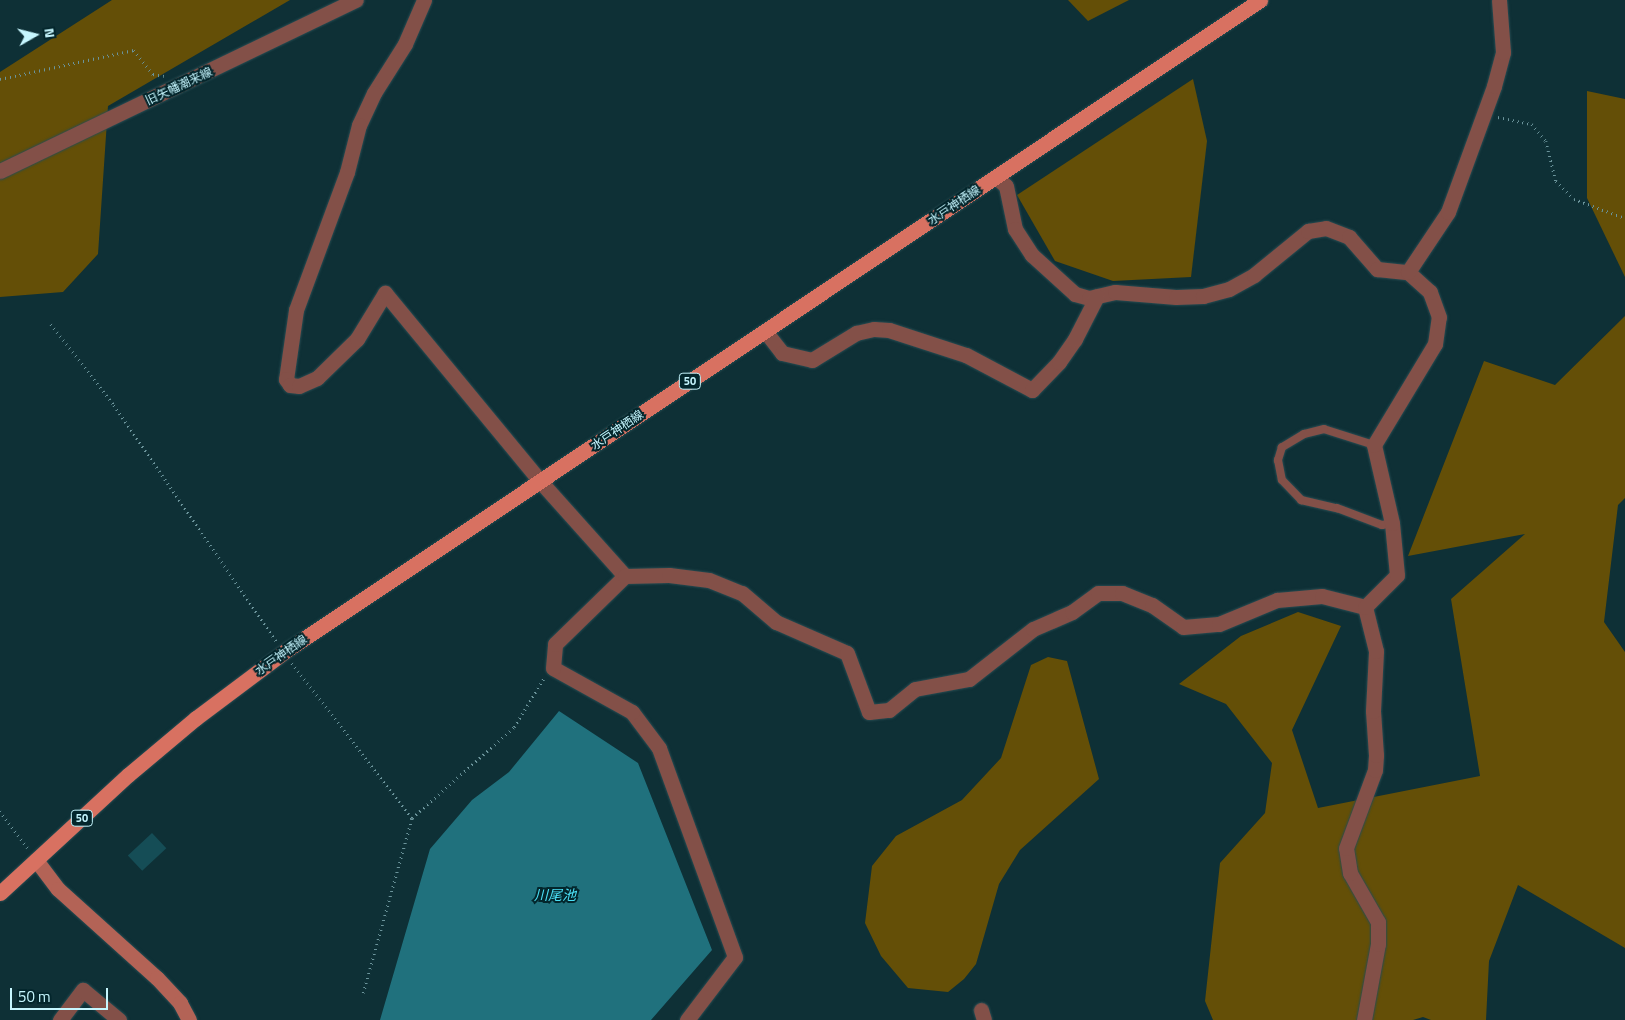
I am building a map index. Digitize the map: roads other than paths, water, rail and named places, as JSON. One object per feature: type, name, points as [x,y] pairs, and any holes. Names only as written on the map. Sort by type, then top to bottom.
[{"type":"main road","name":"水戸神栖線","points":[[0,893],[196,718],[284,652],[1260,0]]},
{"type":"street","name":"旧矢幡潮来線","points":[[0,171],[191,81],[356,0]]},
{"type":"street","points":[[424,0],[405,44],[374,93],[359,125],[347,172],[296,310],[286,379],[290,385],[299,386],[317,378],[357,339],[386,294],[540,481],[625,576]]},
{"type":"street","points":[[1408,272],[1448,212],[1484,114],[1503,52],[1499,0]]},
{"type":"street","points":[[996,177],[1006,186],[1015,229],[1032,255],[1075,294],[1097,296],[1115,292],[1184,297],[1229,289],[1254,275],[1308,231],[1326,228],[1349,236],[1377,269],[1408,272],[1430,292],[1439,318],[1436,344],[1374,445],[1392,524],[1397,575],[1365,607]]},
{"type":"street","points":[[765,331],[782,353],[812,360],[856,333],[874,329],[890,330],[966,354],[1032,390],[1059,362],[1075,339],[1097,296]]},
{"type":"street","points":[[688,1020],[736,957],[659,748],[632,712],[554,668],[555,644],[625,576],[669,575],[709,580],[742,593],[776,622],[847,653],[869,712],[889,710],[915,689],[969,679],[1033,629],[1072,612],[1098,593],[1122,594],[1137,599],[1183,627],[1219,624],[1277,600],[1322,596],[1365,607]]},
{"type":"street","points":[[1364,1020],[1378,944],[1378,922],[1350,873],[1346,848],[1375,770],[1376,755],[1372,711],[1376,651],[1365,607]]},
{"type":"street","points":[[36,860],[58,889],[157,978],[180,1003],[189,1020]]},
{"type":"street","points":[[60,1020],[83,990],[119,1020]]},
{"type":"lane","points":[[1374,445],[1324,428],[1304,434],[1282,447],[1278,460],[1282,480],[1301,500],[1337,508],[1382,525],[1392,524]]},
{"type":"water","name":"川尾池","points":[[559,711],[638,763],[712,950],[651,1020],[380,1020],[430,849],[472,800],[509,772]]}]
